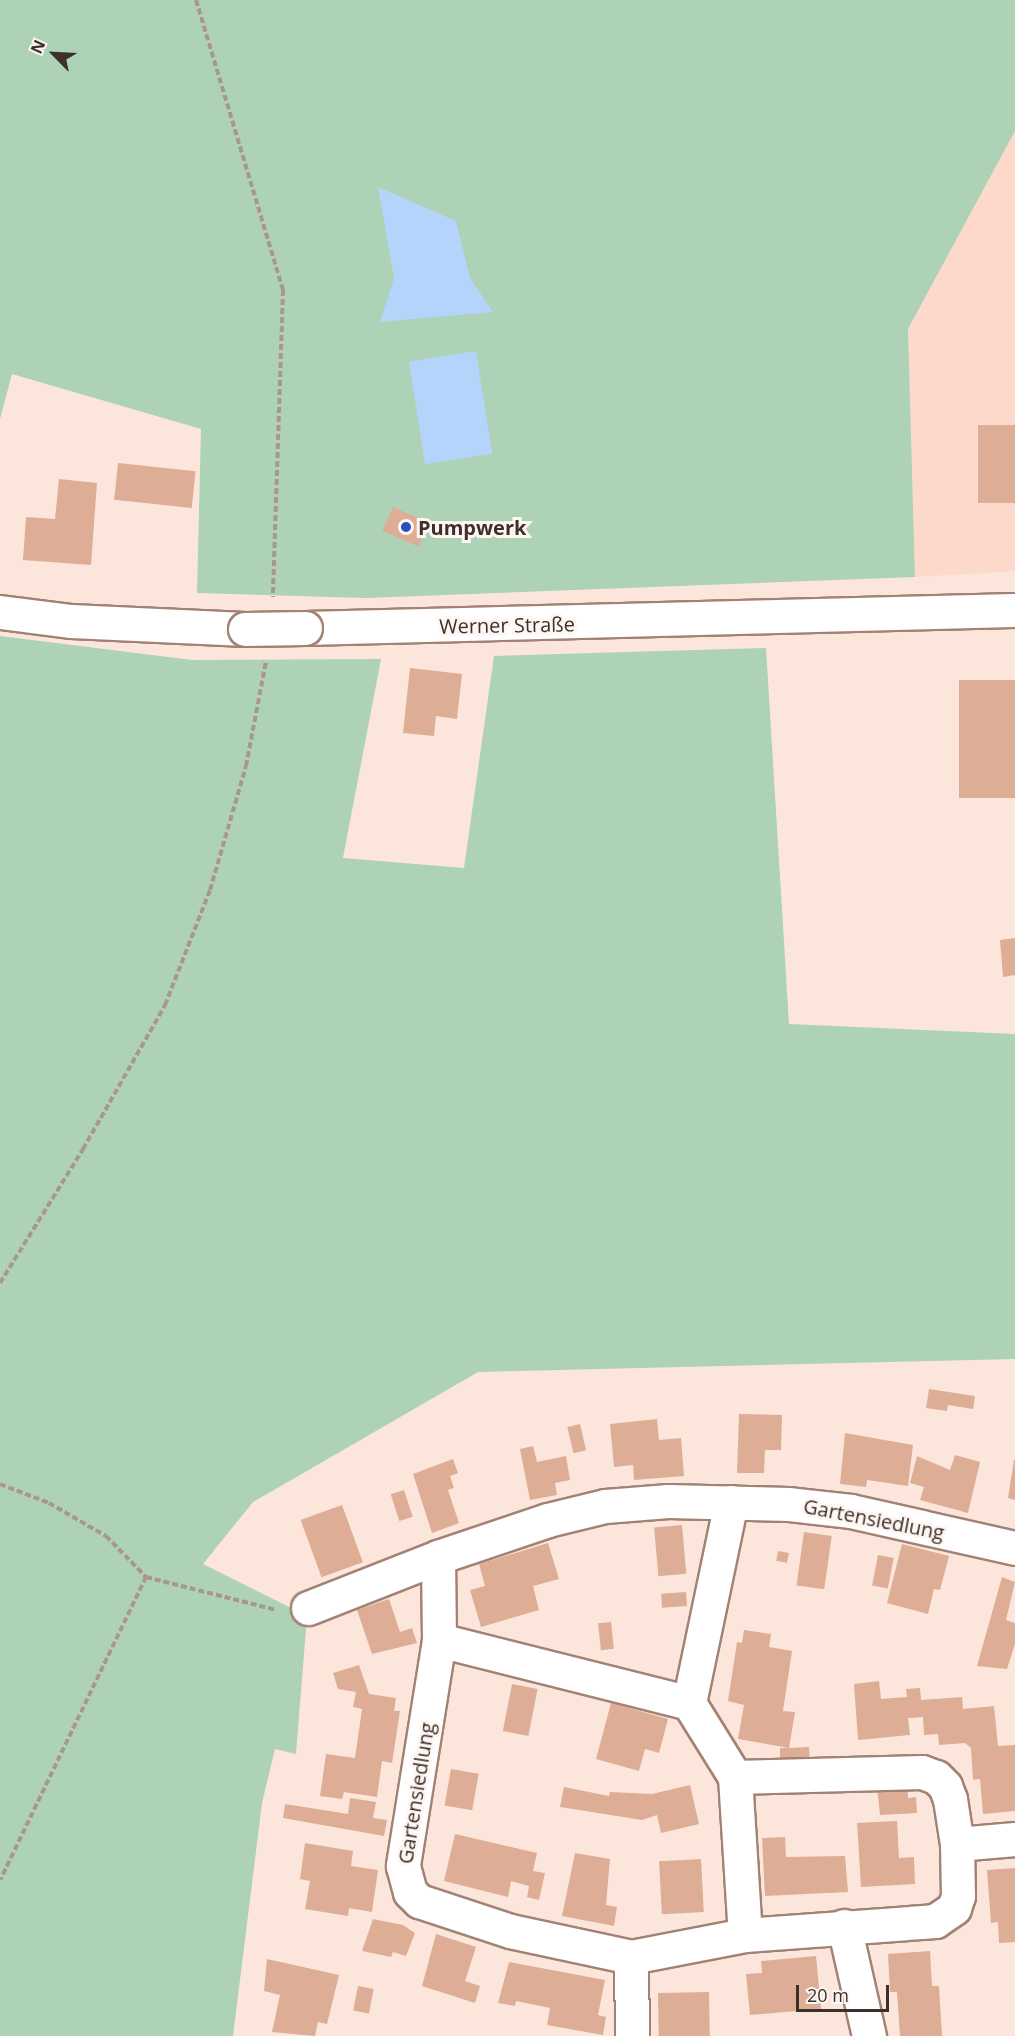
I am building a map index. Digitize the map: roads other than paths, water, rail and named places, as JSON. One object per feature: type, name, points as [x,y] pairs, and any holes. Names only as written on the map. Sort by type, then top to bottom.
[{"type":"street","name":"Werner Straße","points":[[0,612],[256,640],[305,628],[1015,610]]},
{"type":"street","name":"Gartensiedlung","points":[[308,1608],[502,1533],[605,1506],[668,1501],[731,1502],[851,1511],[1015,1548]]},
{"type":"street","points":[[731,1502],[689,1703],[735,1777],[745,1935]]},
{"type":"street","name":"Gartensiedlung","points":[[438,1557],[439,1640],[403,1866],[410,1893],[419,1900],[510,1932],[631,1957],[745,1935],[935,1921],[946,1916],[958,1896],[957,1844],[950,1799],[945,1786],[936,1777],[922,1772],[735,1777]]},
{"type":"street","points":[[439,1640],[689,1703]]},
{"type":"street","points":[[957,1844],[1015,1839]]},
{"type":"street","points":[[844,1926],[869,2036]]},
{"type":"street","points":[[631,1957],[632,2036]]},
{"type":"water","points":[[378,187],[456,221],[470,278],[493,312],[380,322],[394,278]]},
{"type":"water","points":[[476,351],[492,454],[425,464],[409,362]]},
{"type":"place","name":"Pumpwerk","points":[[406,527]]}]
